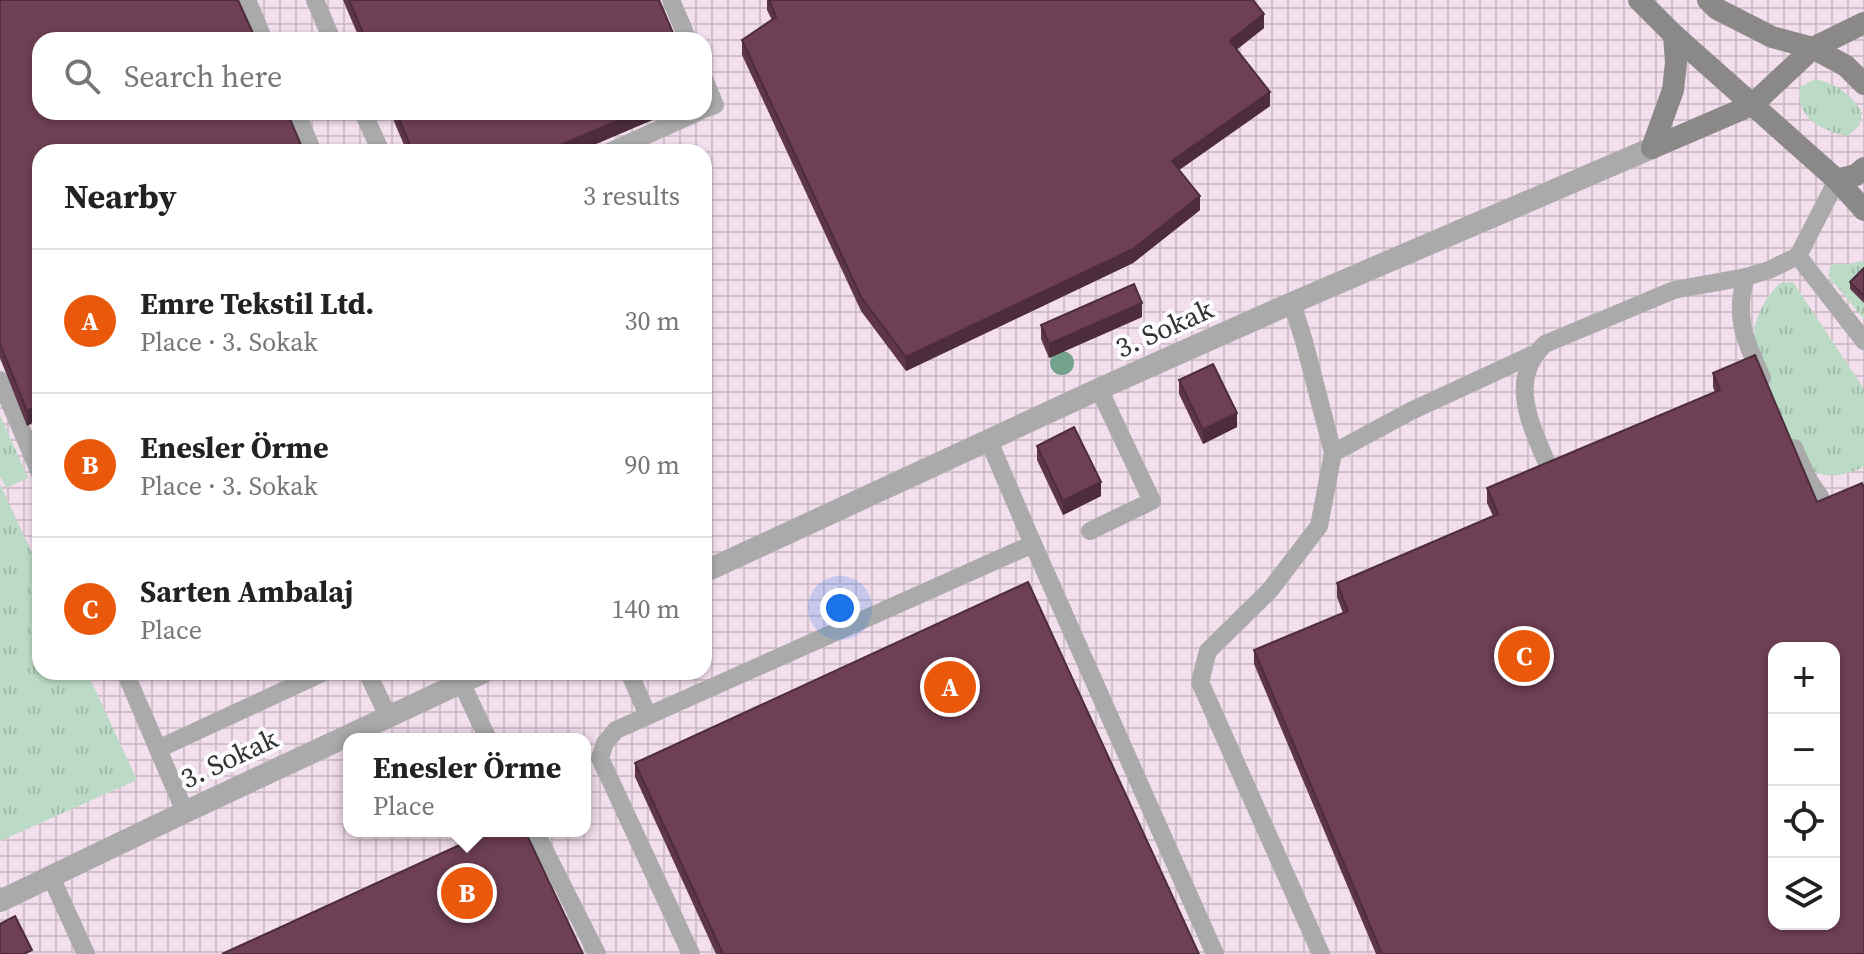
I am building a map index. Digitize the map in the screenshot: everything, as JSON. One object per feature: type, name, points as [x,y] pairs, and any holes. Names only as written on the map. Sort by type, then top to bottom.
[{"type":"main road","points":[[1639,0],[1837,180],[1864,210]]},
{"type":"main road","points":[[1708,0],[1717,9],[1772,37],[1813,48],[1846,66],[1864,84]]},
{"type":"main road","points":[[1652,148],[1752,105],[1813,48],[1864,23]]},
{"type":"main road","points":[[1652,148],[1673,90],[1676,63],[1674,35]]},
{"type":"main road","points":[[1837,180],[1856,175],[1864,168]]},
{"type":"street","name":"3. Sokak","points":[[712,568],[1099,389],[1652,148]]},
{"type":"street","name":"3. Sokak","points":[[352,733],[466,680]]},
{"type":"street","name":"3. Sokak","points":[[0,901],[343,737]]},
{"type":"lane","points":[[247,0],[261,32]]},
{"type":"lane","points":[[315,0],[329,32]]},
{"type":"lane","points":[[671,0],[685,32]]},
{"type":"lane","points":[[299,120],[310,144]]},
{"type":"lane","points":[[367,120],[377,144]]},
{"type":"lane","points":[[627,144],[680,120]]},
{"type":"lane","points":[[1333,453],[1411,411],[1532,355],[1545,344],[1674,290],[1746,277],[1798,256],[1837,180]]},
{"type":"lane","points":[[1798,256],[1864,341]]},
{"type":"lane","points":[[1746,277],[1740,317],[1747,344],[1771,398]]},
{"type":"lane","points":[[1292,303],[1333,453],[1319,526],[1270,590],[1208,651],[1200,682],[1321,954]]},
{"type":"lane","points":[[1532,355],[1523,396],[1549,468]]},
{"type":"lane","points":[[0,380],[32,454]]},
{"type":"lane","points":[[1090,531],[1152,501],[1099,389]]},
{"type":"lane","points":[[1790,438],[1808,479],[1821,498]]},
{"type":"lane","points":[[989,441],[1215,954]]},
{"type":"lane","points":[[691,954],[600,758],[605,743],[616,730],[1033,544]]},
{"type":"lane","points":[[128,680],[185,812]]},
{"type":"lane","points":[[158,749],[307,680]]},
{"type":"lane","points":[[371,680],[388,716]]},
{"type":"lane","points":[[632,680],[648,716]]},
{"type":"lane","points":[[461,682],[485,733]]},
{"type":"lane","points":[[538,837],[597,954]]},
{"type":"lane","points":[[51,877],[86,954]]},
{"type":"shaded area","points":[[0,0],[1864,0],[1864,954],[0,954]]},
{"type":"green space","points":[[1815,79],[1843,91],[1862,113],[1859,126],[1848,136],[1829,131],[1806,115],[1800,87]]},
{"type":"green space","points":[[1864,263],[1864,319],[1828,276],[1831,264]]},
{"type":"green space","points":[[1793,282],[1864,389],[1864,467],[1845,474],[1820,474],[1797,457],[1758,358],[1754,332],[1760,312],[1780,283]]},
{"type":"green space","points":[[0,415],[28,478],[6,488],[0,476]]},
{"type":"green space","points":[[0,484],[32,553],[32,680],[91,680],[137,780],[0,841]]},
{"type":"building","points":[[0,0],[238,0],[252,32],[32,32],[32,120],[290,120],[301,144],[32,144],[32,409],[27,411],[0,344]]},
{"type":"building","points":[[349,0],[659,0],[673,32],[363,32]]},
{"type":"building","points":[[769,0],[1253,0],[1264,14],[1230,41],[1270,92],[1172,161],[1200,196],[1133,249],[906,357],[861,297],[742,40],[776,17]]},
{"type":"building","points":[[399,120],[619,120],[563,144],[410,144]]},
{"type":"building","points":[[1864,268],[1864,296],[1850,282]]},
{"type":"building","points":[[1134,284],[1142,303],[1049,344],[1041,325]]},
{"type":"building","points":[[1755,355],[1817,502],[1862,483],[1864,488],[1864,954],[1382,954],[1254,650],[1348,611],[1337,583],[1498,514],[1487,488],[1720,390],[1713,373]]},
{"type":"building","points":[[1213,364],[1237,413],[1203,430],[1179,380]]},
{"type":"building","points":[[1074,427],[1101,482],[1063,501],[1037,446]]},
{"type":"building","points":[[1028,582],[1199,954],[723,954],[635,763]]},
{"type":"building","points":[[477,837],[528,837],[583,954],[222,954]]},
{"type":"building","points":[[15,916],[32,950],[24,954],[0,954],[0,924]]},
{"type":"place","name":"Sarten Ambalaj","points":[[1524,656]]},
{"type":"place","name":"Emre Tekstil Ltd.","points":[[950,687]]},
{"type":"place","name":"Enesler Örme","points":[[467,893]]}]
